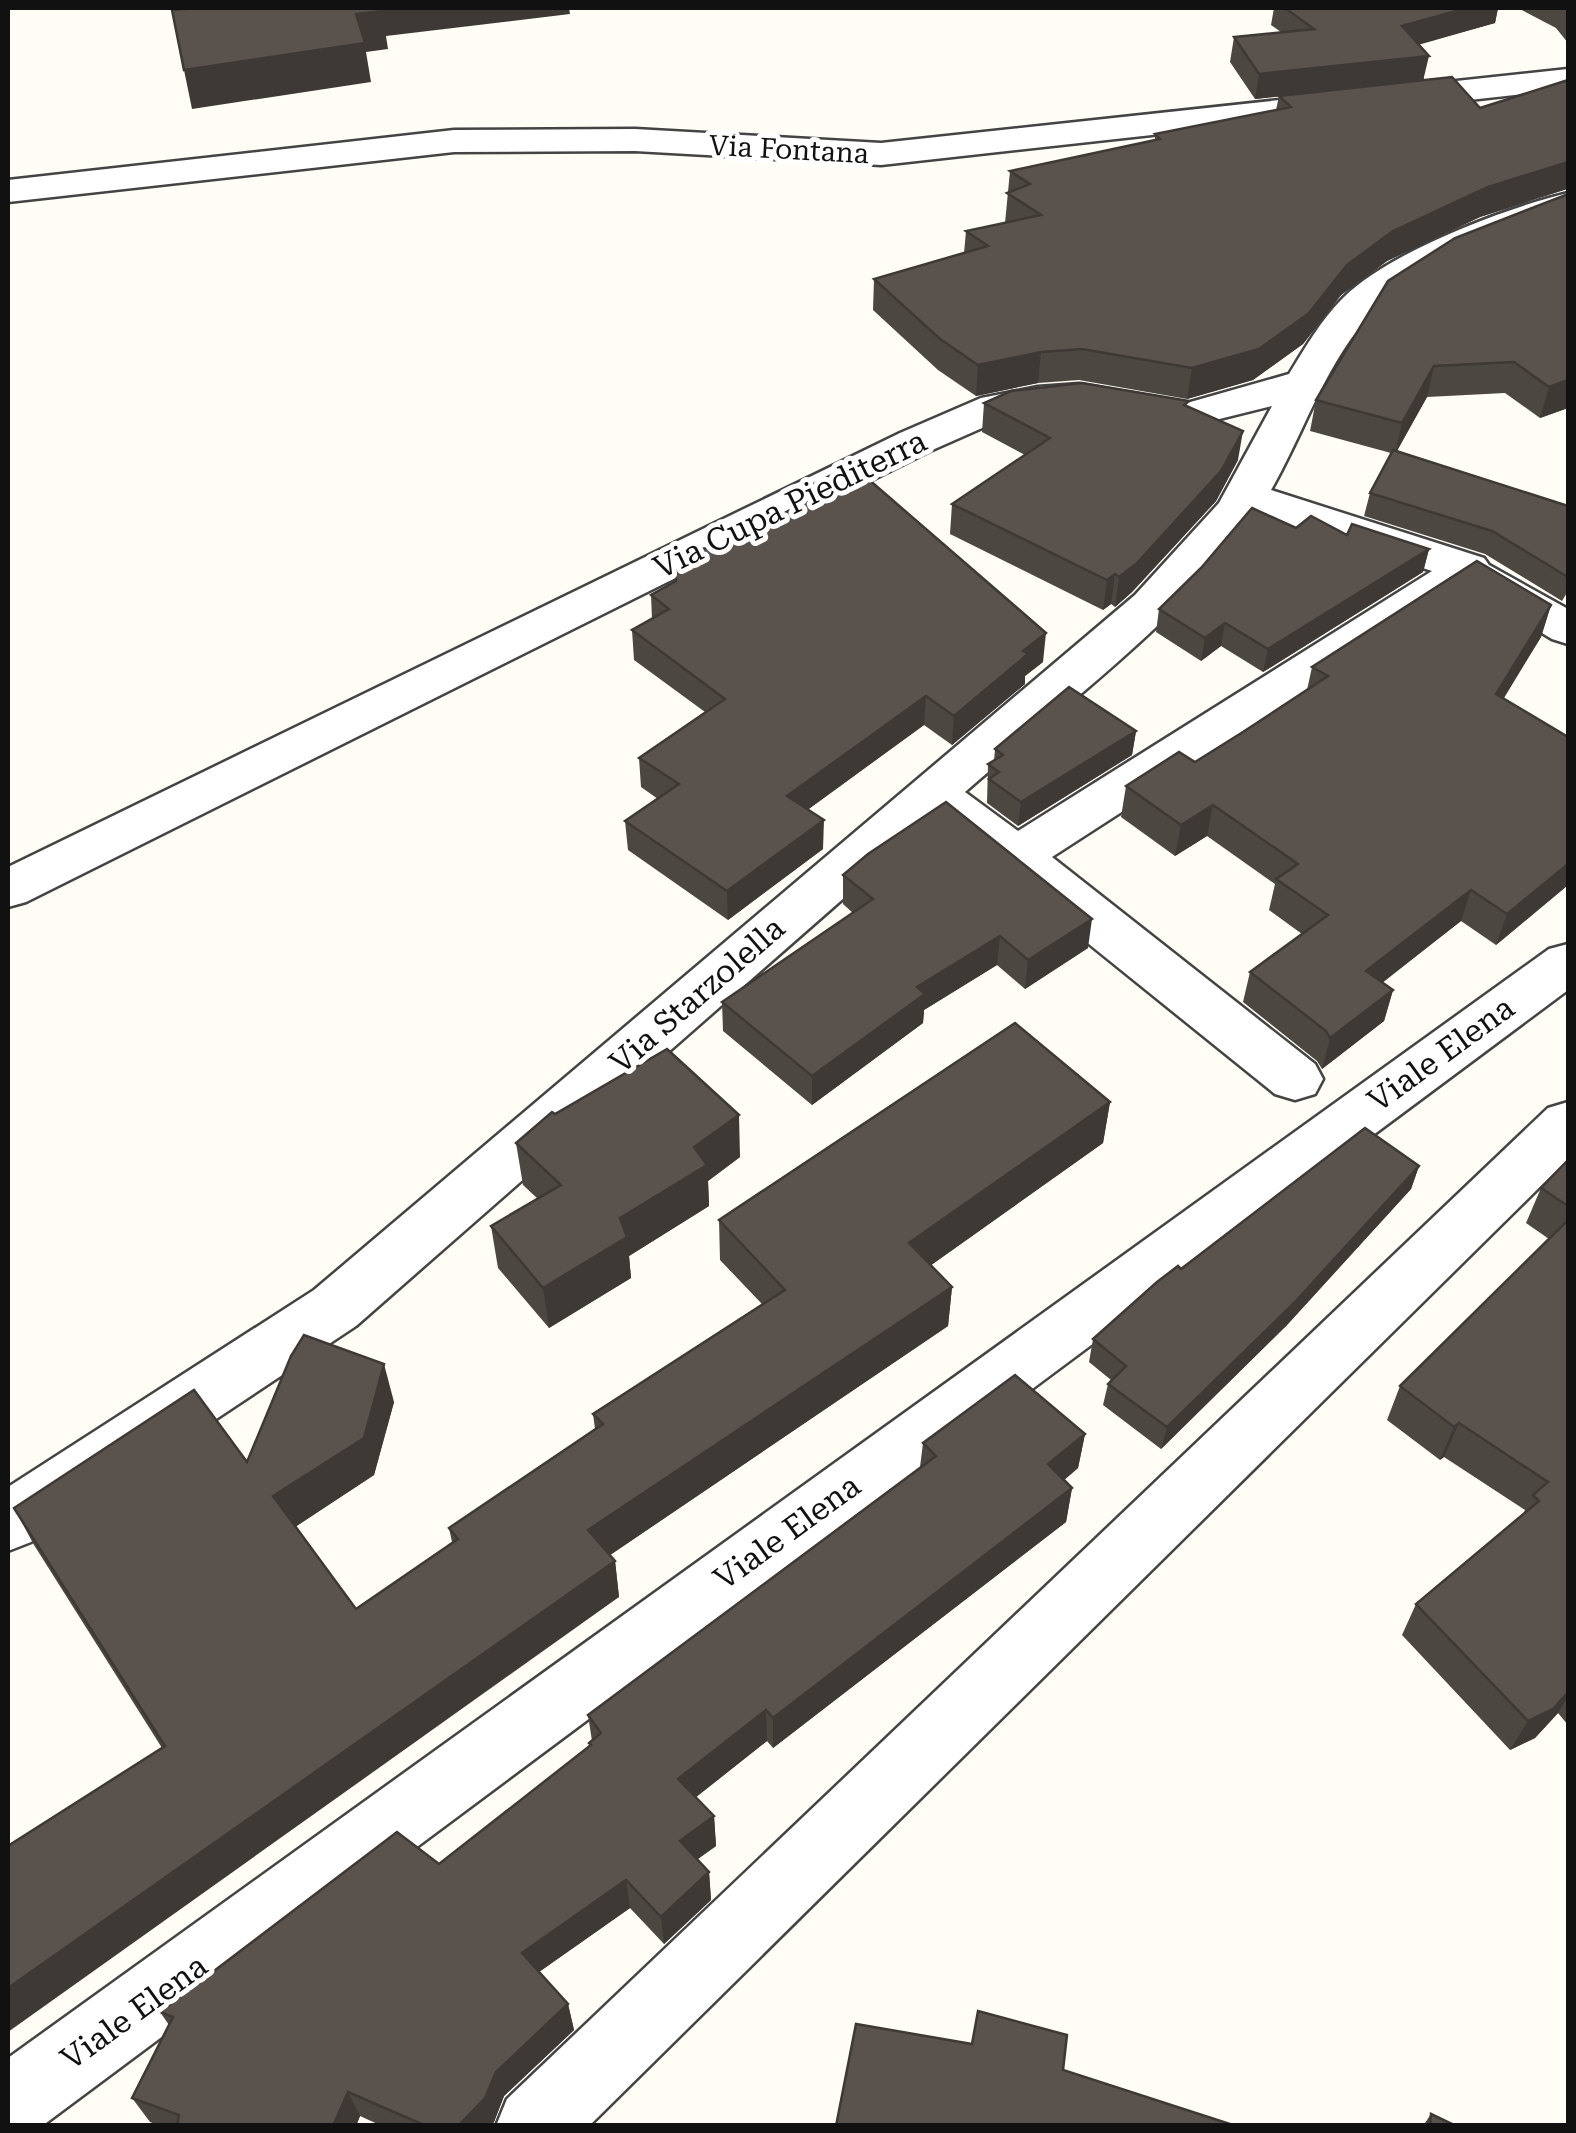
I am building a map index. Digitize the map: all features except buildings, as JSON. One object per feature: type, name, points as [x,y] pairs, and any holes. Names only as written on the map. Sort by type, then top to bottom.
[{"type":"street","name":"Via Fontana","points":[[8,191],[454,141],[635,140],[882,154],[1568,79]]},
{"type":"street","points":[[1302,383],[1358,305],[1419,265],[1568,204]]},
{"type":"street","name":"Via Starzolella","points":[[8,1522],[335,1308],[1151,604],[1207,550],[1246,496],[1302,383]]},
{"type":"street","name":"Via Cupa Piediterra","points":[[8,890],[914,442],[996,407],[1079,396],[1187,414],[1215,411],[1302,383]]},
{"type":"street","points":[[1246,496],[1468,568],[1568,628]]},
{"type":"street","points":[[1016,856],[1468,568]]},
{"type":"street","points":[[932,792],[1294,1079]]},
{"type":"street","name":"Viale Elena","points":[[8,2104],[1568,962]]},
{"type":"street","points":[[534,2126],[1568,1124]]}]
